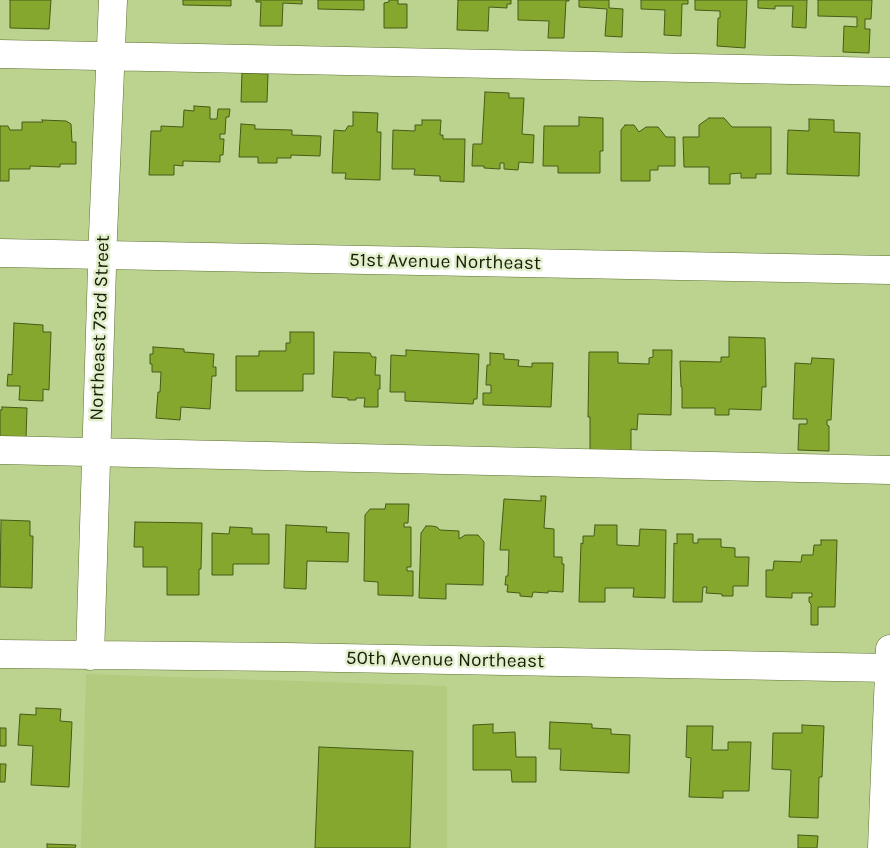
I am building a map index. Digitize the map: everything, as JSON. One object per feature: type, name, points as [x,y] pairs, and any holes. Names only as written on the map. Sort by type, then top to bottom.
[{"type":"street","name":"Northeast 73rd Street","points":[[90,656],[102,255],[114,0]]},
{"type":"street","points":[[0,54],[890,72]]},
{"type":"street","name":"51st Avenue Northeast","points":[[0,253],[890,270]]},
{"type":"street","points":[[0,450],[890,470]]},
{"type":"street","name":"50th Avenue Northeast","points":[[0,654],[890,662]]},
{"type":"street","points":[[882,848],[890,662]]},
{"type":"shaded area","points":[[86,674],[447,686],[447,848],[81,848]]},
{"type":"building","points":[[10,0],[51,0],[49,29],[10,28]]},
{"type":"building","points":[[183,0],[231,0],[231,6],[183,5]]},
{"type":"building","points":[[256,0],[302,0],[302,4],[283,3],[282,26],[260,26],[261,2],[256,2]]},
{"type":"building","points":[[318,0],[364,0],[364,10],[318,9]]},
{"type":"building","points":[[389,0],[398,0],[398,4],[407,4],[407,28],[384,28],[384,3],[389,2]]},
{"type":"building","points":[[458,0],[511,0],[511,4],[507,4],[507,8],[489,7],[488,31],[457,30]]},
{"type":"building","points":[[518,0],[569,0],[566,1],[564,38],[548,38],[549,21],[518,20]]},
{"type":"building","points":[[579,0],[609,0],[609,8],[623,9],[622,37],[605,36],[607,9],[579,7]]},
{"type":"building","points":[[641,0],[688,0],[688,4],[682,4],[681,36],[664,35],[665,10],[641,9]]},
{"type":"building","points":[[695,0],[747,0],[745,48],[717,46],[720,11],[695,10]]},
{"type":"building","points":[[758,0],[807,0],[806,28],[792,27],[793,6],[775,6],[775,9],[758,8]]},
{"type":"building","points":[[818,0],[872,0],[871,19],[865,19],[865,29],[870,29],[869,53],[843,52],[844,26],[857,27],[857,17],[818,16]]},
{"type":"building","points":[[242,73],[268,74],[267,102],[241,102]]},
{"type":"building","points":[[485,92],[509,93],[509,98],[524,98],[522,134],[534,135],[533,163],[519,162],[518,170],[504,169],[504,163],[500,163],[500,169],[472,166],[473,144],[482,144]]},
{"type":"building","points":[[194,106],[210,107],[210,119],[217,119],[218,109],[230,109],[229,117],[226,117],[225,134],[220,134],[220,139],[224,139],[223,155],[220,155],[220,162],[183,161],[183,166],[174,165],[174,175],[149,175],[151,131],[161,131],[161,126],[183,127],[184,110],[194,111]]},
{"type":"building","points":[[353,112],[378,113],[377,132],[381,132],[380,180],[345,179],[346,173],[332,173],[334,130],[345,131],[348,126],[353,126]]},
{"type":"building","points":[[579,117],[603,118],[603,151],[600,151],[600,173],[558,173],[558,166],[543,166],[544,126],[579,126]]},
{"type":"building","points":[[709,118],[724,118],[732,127],[771,127],[771,174],[756,174],[756,178],[741,178],[741,173],[730,174],[730,184],[709,184],[709,167],[684,167],[683,137],[699,137],[699,125]]},
{"type":"building","points":[[809,119],[834,120],[834,132],[860,133],[859,176],[787,174],[788,130],[809,131]]},
{"type":"building","points":[[42,120],[66,121],[71,124],[72,142],[76,142],[76,164],[60,164],[60,167],[30,166],[30,169],[9,169],[9,181],[0,181],[0,126],[8,126],[10,130],[22,130],[22,122],[43,122]]},
{"type":"building","points":[[422,120],[441,120],[440,135],[443,135],[443,139],[465,139],[464,182],[440,181],[440,176],[414,175],[415,169],[392,169],[393,130],[415,131],[415,125],[422,125]]},
{"type":"building","points":[[241,124],[255,125],[255,129],[292,130],[292,135],[321,136],[320,156],[291,155],[291,158],[277,158],[277,163],[258,163],[258,157],[239,157]]},
{"type":"building","points":[[625,125],[634,125],[639,132],[646,127],[658,127],[666,137],[675,137],[675,166],[658,166],[658,170],[650,170],[650,181],[621,181],[621,130]]},
{"type":"building","points":[[14,323],[43,325],[43,332],[51,332],[49,390],[43,389],[43,401],[19,400],[20,386],[7,386],[8,374],[12,375]]},
{"type":"building","points":[[290,332],[314,332],[314,374],[303,374],[303,391],[236,391],[236,356],[259,356],[259,351],[286,351],[286,343],[290,343]]},
{"type":"building","points":[[729,337],[765,338],[766,387],[762,387],[761,410],[729,409],[729,415],[715,415],[715,408],[682,408],[680,361],[721,362],[721,357],[729,357]]},
{"type":"building","points":[[153,347],[184,349],[184,352],[214,354],[213,367],[216,367],[216,376],[212,376],[210,409],[181,407],[180,420],[156,418],[161,372],[152,372],[150,354],[153,354]]},
{"type":"building","points":[[406,350],[479,354],[477,399],[474,399],[473,404],[405,401],[405,392],[390,392],[391,355],[406,356]]},
{"type":"building","points":[[653,350],[672,350],[671,415],[638,414],[637,430],[631,429],[631,451],[590,451],[590,417],[588,417],[589,352],[618,352],[618,363],[649,364],[649,358],[653,357]]},
{"type":"building","points":[[334,352],[370,353],[372,357],[376,357],[375,375],[380,375],[378,407],[364,407],[365,398],[348,400],[348,398],[332,397]]},
{"type":"building","points":[[490,353],[504,354],[504,359],[519,360],[518,366],[532,367],[532,363],[553,363],[551,407],[483,405],[483,393],[491,393],[491,385],[486,385]]},
{"type":"building","points":[[812,358],[834,359],[831,420],[827,420],[827,425],[829,426],[829,451],[798,450],[799,424],[807,424],[807,419],[793,419],[795,363],[811,364]]},
{"type":"building","points":[[2,407],[27,408],[26,438],[0,437],[0,410],[2,410]]},
{"type":"building","points":[[541,496],[546,496],[544,528],[554,529],[554,557],[562,557],[562,564],[564,564],[563,592],[533,592],[532,597],[520,596],[520,593],[507,592],[508,585],[505,585],[506,576],[508,576],[509,550],[500,550],[504,499],[541,501]]},
{"type":"building","points":[[386,504],[409,504],[408,523],[404,523],[404,527],[411,527],[411,567],[407,567],[407,571],[413,571],[413,596],[378,595],[378,582],[364,581],[365,515],[370,509],[385,509]]},
{"type":"building","points":[[1,520],[30,521],[30,536],[33,536],[32,588],[0,587]]},
{"type":"building","points":[[135,522],[202,523],[199,595],[167,595],[167,567],[143,567],[143,547],[134,547]]},
{"type":"building","points":[[286,525],[327,527],[326,532],[349,533],[348,562],[307,561],[306,589],[284,588]]},
{"type":"building","points":[[595,525],[617,525],[617,545],[639,546],[640,529],[666,530],[665,598],[633,597],[634,588],[605,588],[605,602],[579,602],[581,543],[583,544],[583,536],[594,536]]},
{"type":"building","points":[[426,526],[437,527],[440,530],[459,531],[459,539],[465,535],[478,535],[484,542],[483,585],[446,584],[446,599],[419,598],[421,533]]},
{"type":"building","points":[[230,527],[252,528],[252,534],[269,534],[269,564],[233,564],[233,575],[212,575],[212,533],[229,534]]},
{"type":"building","points":[[677,534],[693,534],[693,543],[698,543],[698,539],[721,539],[721,547],[735,548],[735,557],[749,557],[748,586],[733,586],[733,596],[706,593],[707,587],[703,587],[702,602],[673,602],[674,543],[677,544]]},
{"type":"building","points":[[821,540],[837,540],[835,607],[818,607],[818,625],[811,625],[809,597],[812,597],[812,593],[792,593],[792,598],[766,597],[766,570],[773,570],[774,561],[801,562],[802,555],[813,555],[814,545],[821,545]]},
{"type":"building","points":[[36,708],[61,709],[60,721],[72,722],[69,787],[31,785],[33,746],[18,745],[20,714],[36,715]]},
{"type":"building","points":[[550,722],[592,724],[592,728],[611,729],[611,734],[630,735],[629,773],[560,770],[561,749],[549,749]]},
{"type":"building","points":[[493,724],[493,733],[515,732],[516,757],[536,757],[536,782],[512,782],[511,770],[473,770],[473,725]]},
{"type":"building","points":[[802,725],[824,726],[822,777],[819,777],[818,818],[789,817],[791,770],[772,769],[773,733],[802,733]]},
{"type":"building","points":[[687,726],[713,726],[712,750],[728,750],[728,742],[751,742],[749,791],[723,791],[723,798],[689,797],[691,758],[686,757]]},
{"type":"building","points":[[0,728],[6,728],[6,746],[0,746]]},
{"type":"building","points":[[319,747],[413,751],[410,848],[315,848]]},
{"type":"building","points":[[0,764],[6,764],[5,782],[0,782]]},
{"type":"building","points":[[798,835],[818,836],[817,848],[798,848]]},
{"type":"building","points":[[47,844],[76,845],[75,848],[47,848]]}]
